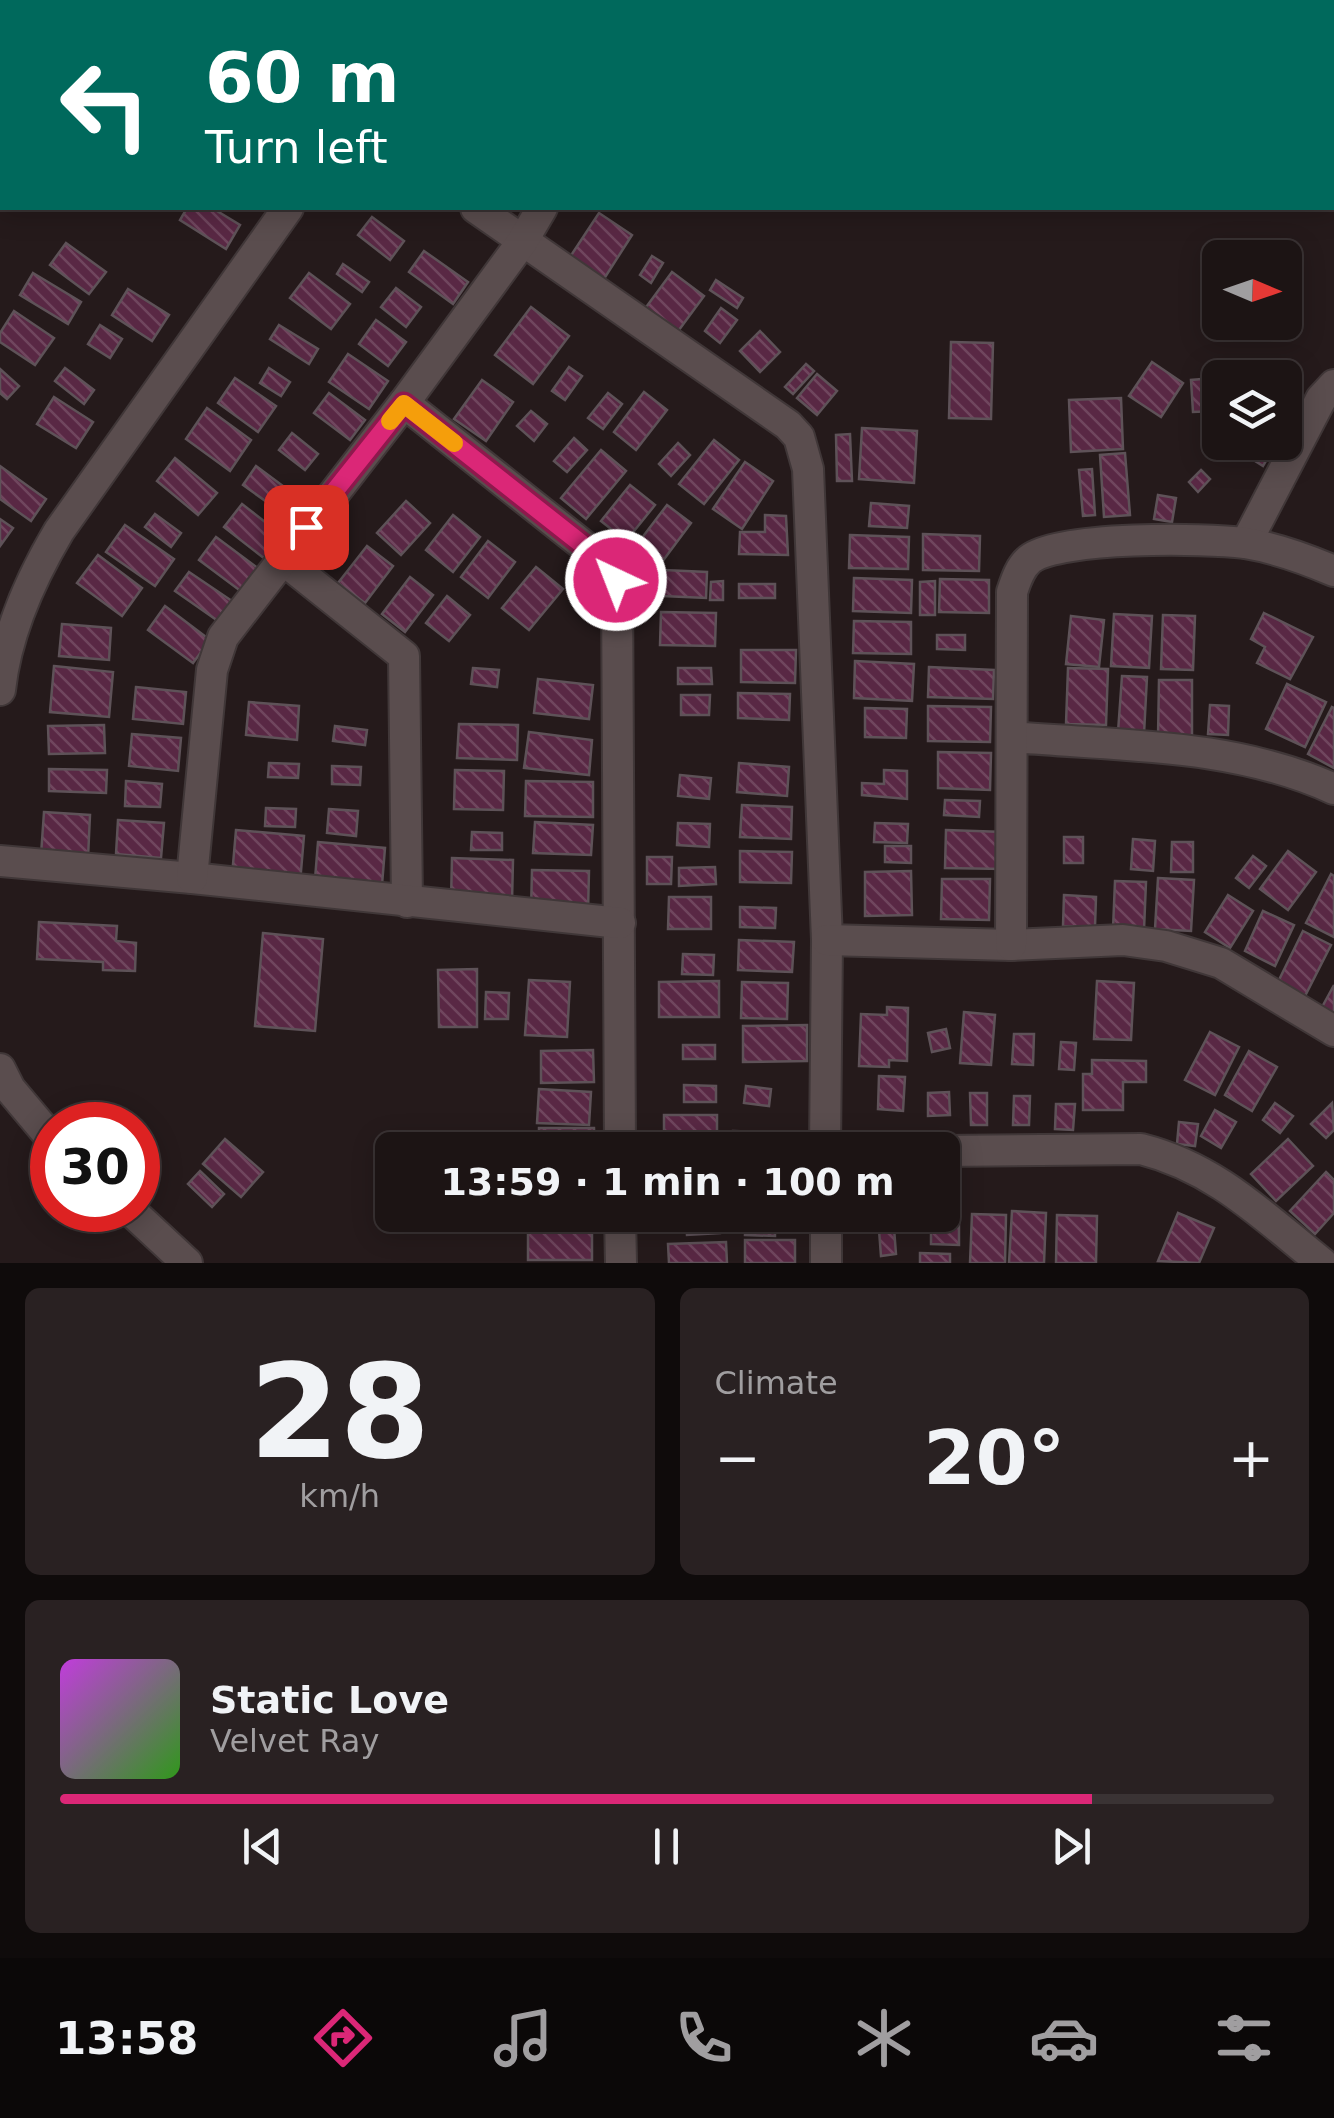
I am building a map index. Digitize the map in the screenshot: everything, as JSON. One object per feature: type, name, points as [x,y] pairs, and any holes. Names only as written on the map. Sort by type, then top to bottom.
[{"type":"street","points":[[0,690],[2,654],[36,571],[59,531],[287,210]]},
{"type":"street","points":[[479,210],[788,425],[799,437],[808,470],[827,940],[826,1132]]},
{"type":"street","points":[[192,878],[212,670],[223,637],[404,404],[522,242],[541,210]]},
{"type":"street","points":[[1246,544],[1321,399],[1334,386]]},
{"type":"street","points":[[404,404],[612,569],[616,580],[620,1132]]},
{"type":"street","points":[[1012,945],[1012,592],[1028,560],[1067,544],[1212,540],[1280,551],[1334,572]]},
{"type":"street","points":[[282,558],[404,656],[408,902]]},
{"type":"street","points":[[1012,736],[1220,754],[1312,779],[1334,789]]},
{"type":"street","points":[[0,861],[620,923]]},
{"type":"street","points":[[827,940],[1012,945],[1124,940],[1166,946],[1221,963],[1334,1031]]},
{"type":"street","points":[[0,1070],[30,1116]]},
{"type":"street","points":[[960,1151],[1142,1149],[1173,1157],[1221,1183],[1323,1263],[1334,1250]]},
{"type":"street","points":[[154,1232],[187,1263]]},
{"type":"street","points":[[620,1232],[620,1263]]},
{"type":"street","points":[[826,1232],[826,1263]]},
{"type":"building","points":[[186,210],[215,210],[240,225],[226,249],[180,220]]},
{"type":"building","points":[[599,213],[632,235],[602,282],[568,260]]},
{"type":"building","points":[[372,217],[404,241],[390,260],[358,235]]},
{"type":"building","points":[[66,243],[106,272],[89,294],[50,265]]},
{"type":"building","points":[[424,251],[468,282],[453,304],[409,272]]},
{"type":"building","points":[[652,256],[663,263],[651,283],[640,275]]},
{"type":"building","points":[[343,264],[369,282],[362,292],[337,274]]},
{"type":"building","points":[[672,272],[704,296],[676,334],[644,310]]},
{"type":"building","points":[[33,273],[81,302],[68,324],[20,295]]},
{"type":"building","points":[[309,273],[350,304],[331,329],[290,298]]},
{"type":"building","points":[[716,280],[743,298],[737,308],[710,290]]},
{"type":"building","points":[[396,288],[421,307],[406,327],[381,307]]},
{"type":"building","points":[[128,289],[169,315],[152,341],[112,315]]},
{"type":"building","points":[[531,307],[569,336],[533,384],[495,355]]},
{"type":"building","points":[[721,308],[737,320],[720,343],[705,331]]},
{"type":"building","points":[[14,311],[54,338],[35,365],[0,342],[0,333]]},
{"type":"building","points":[[376,320],[406,342],[388,366],[359,344]]},
{"type":"building","points":[[100,325],[122,339],[110,358],[88,344]]},
{"type":"building","points":[[279,325],[318,349],[309,364],[270,339]]},
{"type":"building","points":[[760,331],[780,352],[760,372],[740,351]]},
{"type":"building","points":[[951,342],[993,343],[991,419],[949,418]]},
{"type":"building","points":[[348,354],[388,381],[369,409],[329,382]]},
{"type":"building","points":[[1152,362],[1183,383],[1161,417],[1129,396]]},
{"type":"building","points":[[806,364],[814,371],[793,394],[785,387]]},
{"type":"building","points":[[569,367],[582,376],[565,400],[552,391]]},
{"type":"building","points":[[65,368],[94,390],[84,404],[55,381]]},
{"type":"building","points":[[269,368],[290,382],[281,396],[260,383]]},
{"type":"building","points":[[0,369],[19,386],[7,399],[0,393]]},
{"type":"building","points":[[817,374],[837,391],[817,415],[797,398]]},
{"type":"building","points":[[235,378],[276,406],[258,432],[218,403]]},
{"type":"building","points":[[1202,379],[1202,412],[1193,412],[1191,380]]},
{"type":"building","points":[[482,380],[513,402],[486,441],[454,419]]},
{"type":"building","points":[[644,392],[667,410],[636,450],[614,432]]},
{"type":"building","points":[[329,393],[365,420],[350,440],[314,413]]},
{"type":"building","points":[[608,393],[622,404],[603,429],[588,418]]},
{"type":"building","points":[[54,397],[93,422],[76,448],[37,424]]},
{"type":"building","points":[[1121,398],[1123,449],[1071,452],[1069,400]]},
{"type":"building","points":[[207,408],[251,440],[230,471],[186,439]]},
{"type":"building","points":[[531,411],[547,424],[534,441],[517,426]]},
{"type":"building","points":[[862,428],[917,431],[914,483],[859,479]]},
{"type":"building","points":[[292,433],[318,454],[305,470],[279,450]]},
{"type":"building","points":[[850,434],[852,481],[837,481],[836,435]]},
{"type":"building","points":[[574,438],[587,450],[567,472],[554,461]]},
{"type":"building","points":[[714,440],[739,460],[704,504],[679,484]]},
{"type":"building","points":[[678,443],[690,455],[671,476],[659,464]]},
{"type":"building","points":[[601,450],[626,471],[586,519],[561,498]]},
{"type":"building","points":[[1125,453],[1130,515],[1104,517],[1100,455]]},
{"type":"building","points":[[175,458],[217,493],[198,515],[157,481]]},
{"type":"building","points":[[745,462],[773,481],[742,529],[713,509]]},
{"type":"building","points":[[0,466],[46,499],[31,521],[0,499]]},
{"type":"building","points":[[256,466],[291,492],[278,510],[243,485]]},
{"type":"building","points":[[1092,469],[1095,515],[1083,516],[1079,470]]},
{"type":"building","points":[[1201,470],[1210,479],[1198,492],[1189,482]]},
{"type":"building","points":[[630,485],[655,505],[626,541],[601,521]]},
{"type":"building","points":[[1158,495],[1176,498],[1172,522],[1154,519]]},
{"type":"building","points":[[406,501],[430,523],[401,555],[377,533]]},
{"type":"building","points":[[871,503],[909,506],[907,528],[869,526]]},
{"type":"building","points":[[242,504],[283,536],[265,559],[224,527]]},
{"type":"building","points":[[667,505],[691,523],[662,562],[638,543]]},
{"type":"building","points":[[155,514],[181,533],[171,547],[145,527]]},
{"type":"building","points":[[453,515],[480,537],[453,572],[426,550]]},
{"type":"building","points":[[765,515],[786,516],[788,555],[739,554],[740,532],[765,532]]},
{"type":"building","points":[[0,519],[13,528],[0,546]]},
{"type":"building","points":[[125,525],[174,559],[155,586],[106,552]]},
{"type":"building","points":[[923,534],[980,536],[979,571],[923,570]]},
{"type":"building","points":[[850,535],[909,537],[908,569],[849,568]]},
{"type":"building","points":[[216,537],[259,569],[242,592],[199,560]]},
{"type":"building","points":[[488,541],[515,562],[488,598],[461,577]]},
{"type":"building","points":[[367,546],[393,566],[365,603],[338,583]]},
{"type":"building","points":[[98,555],[142,588],[122,616],[77,583]]},
{"type":"building","points":[[536,567],[563,589],[529,630],[502,608]]},
{"type":"building","points":[[664,570],[707,572],[706,598],[663,596]]},
{"type":"building","points":[[189,572],[232,601],[218,621],[175,591]]},
{"type":"building","points":[[410,577],[433,595],[405,632],[382,614]]},
{"type":"building","points":[[854,578],[912,580],[911,613],[853,611]]},
{"type":"building","points":[[940,579],[989,580],[989,613],[939,612]]},
{"type":"building","points":[[723,581],[723,600],[710,600],[711,582]]},
{"type":"building","points":[[935,581],[935,615],[920,615],[920,582]]},
{"type":"building","points":[[739,584],[775,584],[775,598],[739,598]]},
{"type":"building","points":[[447,596],[470,615],[449,641],[426,623]]},
{"type":"building","points":[[165,606],[210,640],[193,663],[148,630]]},
{"type":"building","points":[[661,612],[716,613],[715,646],[660,645]]},
{"type":"building","points":[[1264,613],[1313,637],[1290,679],[1257,663],[1265,647],[1251,639]]},
{"type":"building","points":[[1114,614],[1152,616],[1149,668],[1111,666]]},
{"type":"building","points":[[1163,615],[1195,616],[1193,670],[1161,669]]},
{"type":"building","points":[[1071,616],[1104,620],[1099,667],[1066,664]]},
{"type":"building","points":[[854,621],[911,622],[911,654],[853,653]]},
{"type":"building","points":[[62,624],[111,628],[109,660],[59,656]]},
{"type":"building","points":[[937,635],[965,635],[965,650],[937,649]]},
{"type":"building","points":[[741,650],[796,650],[795,683],[741,682]]},
{"type":"building","points":[[855,661],[914,664],[912,701],[854,698]]},
{"type":"building","points":[[54,666],[113,672],[109,717],[50,712]]},
{"type":"building","points":[[929,667],[994,670],[993,699],[928,697]]},
{"type":"building","points":[[473,668],[499,670],[497,687],[471,684]]},
{"type":"building","points":[[678,668],[711,668],[712,684],[678,684]]},
{"type":"building","points":[[1068,668],[1108,669],[1106,725],[1066,724]]},
{"type":"building","points":[[1122,676],[1147,677],[1144,734],[1118,732]]},
{"type":"building","points":[[538,679],[593,685],[589,719],[534,713]]},
{"type":"building","points":[[1159,680],[1192,680],[1192,737],[1158,737]]},
{"type":"building","points":[[1287,684],[1326,702],[1305,747],[1266,729]]},
{"type":"building","points":[[136,687],[186,692],[183,724],[133,719]]},
{"type":"building","points":[[738,693],[790,694],[789,720],[738,718]]},
{"type":"building","points":[[681,695],[710,695],[709,715],[681,715]]},
{"type":"building","points":[[249,702],[299,706],[297,740],[246,735]]},
{"type":"building","points":[[1210,705],[1229,706],[1228,735],[1208,734]]},
{"type":"building","points":[[928,706],[991,707],[990,742],[928,741]]},
{"type":"building","points":[[865,708],[907,709],[906,738],[865,737]]},
{"type":"building","points":[[1334,708],[1334,768],[1308,754]]},
{"type":"building","points":[[459,724],[518,725],[517,760],[457,758]]},
{"type":"building","points":[[104,725],[105,753],[49,754],[48,726]]},
{"type":"building","points":[[335,726],[367,730],[365,745],[333,741]]},
{"type":"building","points":[[529,732],[592,740],[589,775],[524,768]]},
{"type":"building","points":[[132,734],[181,738],[178,771],[129,766]]},
{"type":"building","points":[[938,752],[991,753],[990,790],[938,788]]},
{"type":"building","points":[[269,763],[299,764],[298,778],[268,777]]},
{"type":"building","points":[[739,763],[789,767],[787,796],[737,792]]},
{"type":"building","points":[[332,766],[361,767],[360,785],[332,784]]},
{"type":"building","points":[[49,769],[107,770],[106,793],[49,791]]},
{"type":"building","points":[[455,770],[504,771],[503,810],[454,809]]},
{"type":"building","points":[[884,770],[907,771],[907,799],[862,795],[862,783],[884,784]]},
{"type":"building","points":[[680,775],[711,778],[709,799],[678,796]]},
{"type":"building","points":[[126,781],[162,784],[160,807],[125,806]]},
{"type":"building","points":[[526,781],[593,782],[593,817],[525,816]]},
{"type":"building","points":[[945,800],[980,801],[979,817],[944,815]]},
{"type":"building","points":[[742,805],[792,807],[791,839],[740,837]]},
{"type":"building","points":[[266,808],[296,809],[295,827],[265,826]]},
{"type":"building","points":[[329,809],[358,811],[356,836],[327,833]]},
{"type":"building","points":[[44,812],[90,815],[88,858],[41,855]]},
{"type":"building","points":[[118,820],[164,823],[161,858],[116,854]]},
{"type":"building","points":[[535,822],[593,825],[591,855],[533,853]]},
{"type":"building","points":[[678,823],[710,824],[709,847],[677,845]]},
{"type":"building","points":[[875,823],[908,824],[907,843],[874,842]]},
{"type":"building","points":[[236,830],[304,836],[300,883],[232,876]]},
{"type":"building","points":[[946,830],[1004,832],[1004,869],[945,868]]},
{"type":"building","points":[[472,832],[502,833],[502,850],[471,850]]},
{"type":"building","points":[[1064,837],[1083,837],[1083,863],[1064,863]]},
{"type":"building","points":[[1133,839],[1155,841],[1153,871],[1131,869]]},
{"type":"building","points":[[318,842],[385,848],[382,885],[315,879]]},
{"type":"building","points":[[1172,842],[1193,842],[1193,872],[1171,872]]},
{"type":"building","points":[[885,846],[911,846],[911,863],[885,862]]},
{"type":"building","points":[[740,851],[792,852],[791,883],[740,882]]},
{"type":"building","points":[[1288,851],[1316,872],[1288,910],[1260,889]]},
{"type":"building","points":[[1253,856],[1266,866],[1249,888],[1236,878]]},
{"type":"building","points":[[647,857],[672,857],[671,884],[647,884]]},
{"type":"building","points":[[452,858],[513,860],[512,902],[451,901]]},
{"type":"building","points":[[715,867],[716,884],[679,886],[679,868]]},
{"type":"building","points":[[532,870],[589,871],[588,912],[531,911]]},
{"type":"building","points":[[911,871],[912,915],[865,916],[865,872]]},
{"type":"building","points":[[1331,874],[1334,876],[1334,937],[1306,923]]},
{"type":"building","points":[[1158,878],[1194,880],[1191,931],[1155,929]]},
{"type":"building","points":[[942,879],[990,879],[989,920],[941,919]]},
{"type":"building","points":[[1115,881],[1146,882],[1144,930],[1113,929]]},
{"type":"building","points":[[1064,895],[1096,897],[1095,927],[1063,926]]},
{"type":"building","points":[[1228,895],[1253,911],[1230,948],[1205,932]]},
{"type":"building","points":[[669,897],[711,897],[711,929],[668,929]]},
{"type":"building","points":[[740,907],[776,908],[775,928],[740,927]]},
{"type":"building","points":[[1263,911],[1294,925],[1275,966],[1245,951]]},
{"type":"building","points":[[39,922],[117,926],[116,941],[136,943],[135,971],[103,970],[103,962],[37,959]]},
{"type":"building","points":[[1303,931],[1331,945],[1305,996],[1278,982]]},
{"type":"building","points":[[263,933],[323,939],[315,1031],[255,1026]]},
{"type":"building","points":[[739,940],[794,942],[792,972],[738,970]]},
{"type":"building","points":[[683,954],[714,955],[713,975],[682,974]]},
{"type":"building","points":[[477,969],[477,1027],[439,1027],[438,970]]},
{"type":"building","points":[[529,980],[570,982],[567,1037],[525,1035]]},
{"type":"building","points":[[719,981],[719,1017],[659,1017],[659,982]]},
{"type":"building","points":[[1097,981],[1134,983],[1131,1040],[1094,1039]]},
{"type":"building","points":[[742,982],[788,983],[787,1019],[741,1018]]},
{"type":"building","points":[[1334,985],[1334,1016],[1321,1009]]},
{"type":"building","points":[[486,992],[509,993],[508,1019],[485,1019]]},
{"type":"building","points":[[887,1007],[908,1008],[907,1061],[889,1060],[889,1067],[859,1066],[861,1014],[887,1015]]},
{"type":"building","points":[[964,1012],[995,1015],[991,1065],[960,1063]]},
{"type":"building","points":[[807,1025],[807,1061],[743,1062],[743,1026]]},
{"type":"building","points":[[946,1029],[950,1048],[932,1052],[928,1033]]},
{"type":"building","points":[[1210,1032],[1239,1047],[1215,1095],[1185,1080]]},
{"type":"building","points":[[1014,1034],[1034,1034],[1033,1065],[1012,1064]]},
{"type":"building","points":[[1061,1042],[1076,1043],[1074,1070],[1059,1069]]},
{"type":"building","points":[[683,1045],[715,1045],[715,1059],[683,1059]]},
{"type":"building","points":[[593,1050],[594,1082],[541,1083],[541,1051]]},
{"type":"building","points":[[1249,1051],[1277,1067],[1252,1111],[1225,1095]]},
{"type":"building","points":[[1092,1060],[1146,1061],[1146,1082],[1123,1082],[1123,1110],[1083,1110],[1083,1074],[1092,1074]]},
{"type":"building","points":[[879,1076],[905,1077],[903,1111],[878,1109]]},
{"type":"building","points":[[684,1085],[716,1086],[716,1102],[684,1102]]},
{"type":"building","points":[[746,1086],[771,1089],[769,1106],[744,1103]]},
{"type":"building","points":[[539,1089],[591,1092],[589,1125],[537,1123]]},
{"type":"building","points":[[949,1092],[950,1115],[928,1116],[928,1093]]},
{"type":"building","points":[[970,1093],[987,1093],[987,1125],[971,1125]]},
{"type":"building","points":[[1014,1096],[1030,1096],[1029,1125],[1013,1125]]},
{"type":"building","points":[[1275,1103],[1293,1116],[1280,1133],[1263,1120]]},
{"type":"building","points":[[1332,1103],[1334,1130],[1326,1138],[1311,1124]]},
{"type":"building","points":[[1056,1104],[1075,1104],[1073,1130],[1055,1129]]},
{"type":"building","points":[[1215,1110],[1236,1122],[1221,1148],[1201,1136]]},
{"type":"building","points":[[664,1115],[717,1115],[717,1132],[664,1132]]},
{"type":"building","points":[[1179,1122],[1198,1124],[1195,1146],[1177,1144]]},
{"type":"building","points":[[539,1128],[594,1128],[594,1132],[539,1132]]},
{"type":"building","points":[[225,1139],[263,1172],[241,1197],[203,1164]]},
{"type":"building","points":[[1288,1139],[1313,1166],[1276,1201],[1251,1174]]},
{"type":"building","points":[[200,1171],[224,1194],[212,1207],[188,1184]]},
{"type":"building","points":[[1326,1172],[1334,1180],[1334,1213],[1315,1234],[1290,1211]]},
{"type":"building","points":[[1012,1211],[1046,1213],[1044,1263],[1009,1263]]},
{"type":"building","points":[[1178,1213],[1214,1228],[1199,1263],[1158,1261]]},
{"type":"building","points":[[972,1214],[1006,1215],[1005,1263],[970,1263]]},
{"type":"building","points":[[1057,1215],[1097,1216],[1096,1263],[1056,1263]]},
{"type":"building","points":[[528,1232],[592,1232],[592,1260],[528,1260]]},
{"type":"building","points":[[687,1232],[720,1232],[720,1233]]},
{"type":"building","points":[[745,1232],[775,1232],[775,1236]]},
{"type":"building","points":[[879,1232],[894,1232],[896,1254],[881,1256]]},
{"type":"building","points":[[931,1232],[959,1232],[959,1245],[931,1244]]},
{"type":"building","points":[[745,1240],[795,1240],[795,1263],[745,1263]]},
{"type":"building","points":[[726,1242],[727,1263],[669,1263],[668,1244]]},
{"type":"building","points":[[920,1253],[950,1254],[950,1263],[920,1263]]},
{"type":"slow traffic","points":[[390,421],[404,404],[454,443]]},
{"type":"route","points":[[306,527],[404,404],[602,560],[612,569],[616,580]]}]
